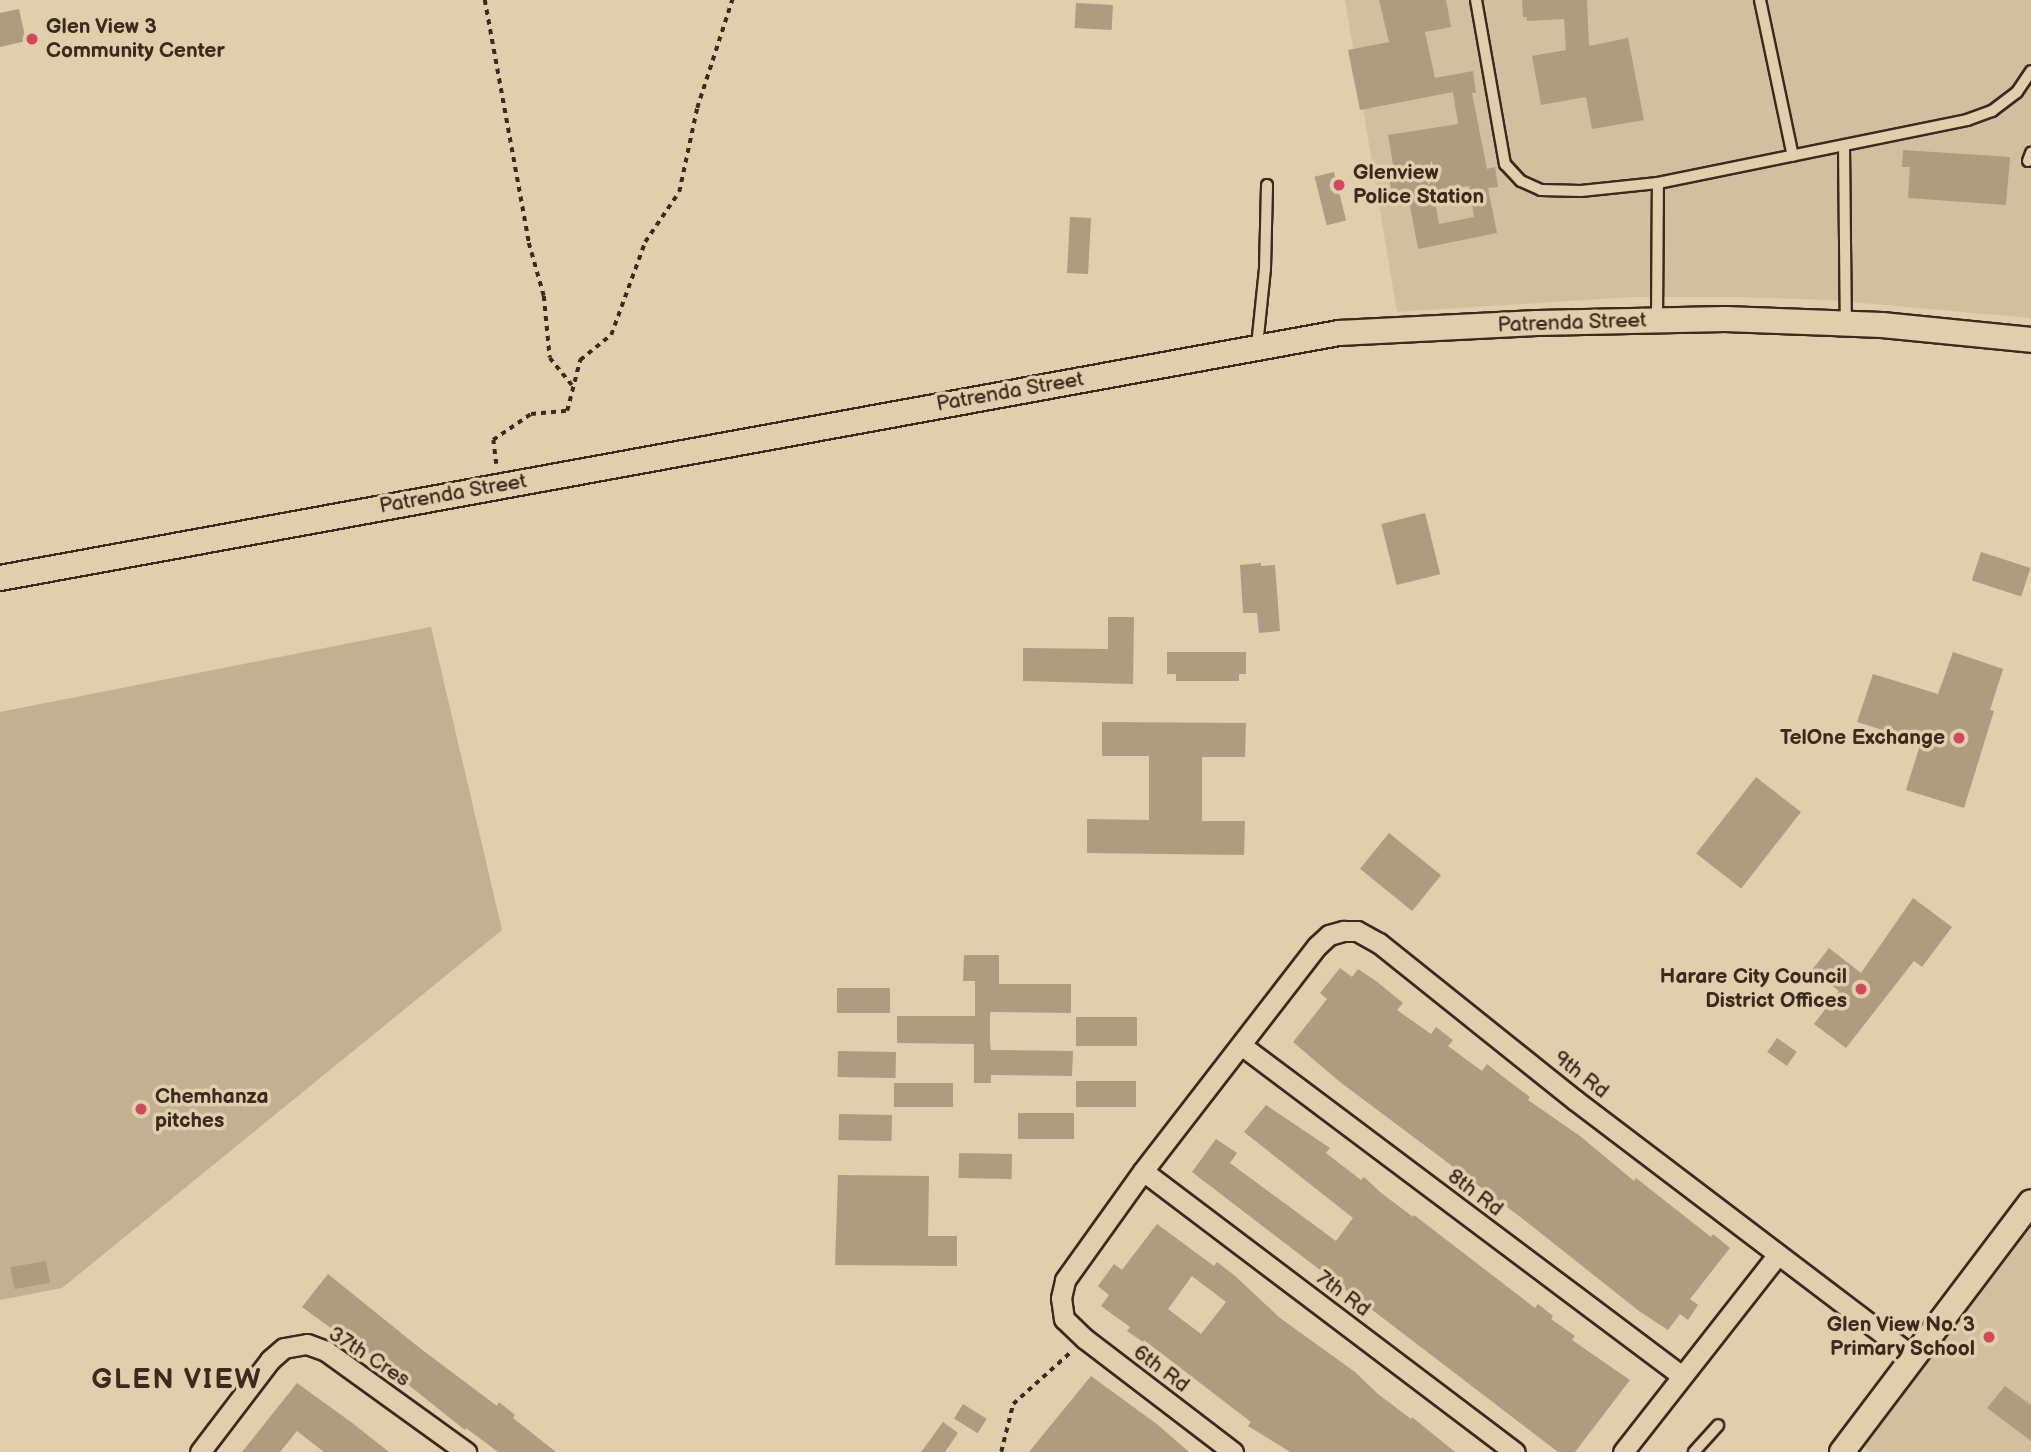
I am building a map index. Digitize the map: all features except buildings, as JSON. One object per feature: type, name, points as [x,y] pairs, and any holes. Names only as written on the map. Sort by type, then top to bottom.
[{"type":"street","name":"Patrenda Street","points":[[0,578],[1339,333],[1657,320],[1846,323],[2031,340]]},
{"type":"street","name":"9th Rd","points":[[1241,1045],[1317,946],[1329,935],[1357,931],[1380,943],[1575,1100],[1914,1357]]},
{"type":"street","points":[[1143,1171],[1241,1045]]},
{"type":"street","name":"8th Rd","points":[[1241,1045],[1682,1376]]},
{"type":"street","name":"6th Rd","points":[[1143,1171],[1065,1280],[1060,1298],[1064,1319],[1086,1339],[1233,1452]]},
{"type":"street","name":"7th Rd","points":[[1143,1171],[1515,1452]]},
{"type":"street","points":[[1843,1452],[2031,1202]]},
{"type":"street","points":[[1623,1452],[1778,1254]]},
{"type":"street","name":"37th Cres","points":[[200,1452],[270,1360],[284,1348],[307,1344],[326,1351],[466,1452]]},
{"type":"lane","points":[[1476,0],[1506,164],[1521,181],[1541,191],[1562,192],[1658,183],[1967,120],[1992,110],[2017,92],[2029,78]]},
{"type":"lane","points":[[1760,0],[1793,156]]},
{"type":"lane","points":[[1844,146],[1846,323]]},
{"type":"lane","points":[[1657,320],[1658,183]]},
{"type":"lane","points":[[1257,347],[1265,268],[1267,185]]},
{"type":"lane","points":[[1694,1452],[1718,1425]]},
{"type":"path","points":[[485,0],[528,243],[544,296],[550,358],[572,385]]},
{"type":"path","points":[[497,486],[493,440],[531,414],[567,411],[580,360],[611,335],[645,242],[679,192],[697,108],[732,0]]},
{"type":"path","points":[[1002,1452],[1013,1404],[1086,1339]]},
{"type":"shaded area","points":[[1345,0],[2031,0],[2031,318],[1829,300],[1743,297],[1632,297],[1397,312]]},
{"type":"shaded area","name":"Chemhanza pitches","points":[[431,627],[502,930],[62,1288],[0,1300],[0,712]]},
{"type":"shaded area","name":"Glen View No. 3 Primary School","points":[[2031,1227],[2031,1452],[1871,1452],[1864,1447]]},
{"type":"place","name":"Glen View 3 Community Center","points":[[32,39]]},
{"type":"place","name":"Glenview Police Station","points":[[1339,185]]},
{"type":"place","name":"TelOne Exchange","points":[[1959,738]]},
{"type":"place","name":"Harare City Council District Offices","points":[[1861,989]]},
{"type":"place","name":"Chemhanza pitches","points":[[141,1109]]},
{"type":"place","name":"Glen View No. 3 Primary School","points":[[1989,1337]]},
{"type":"district","name":"GLEN VIEW","points":[[177,1380]]}]
